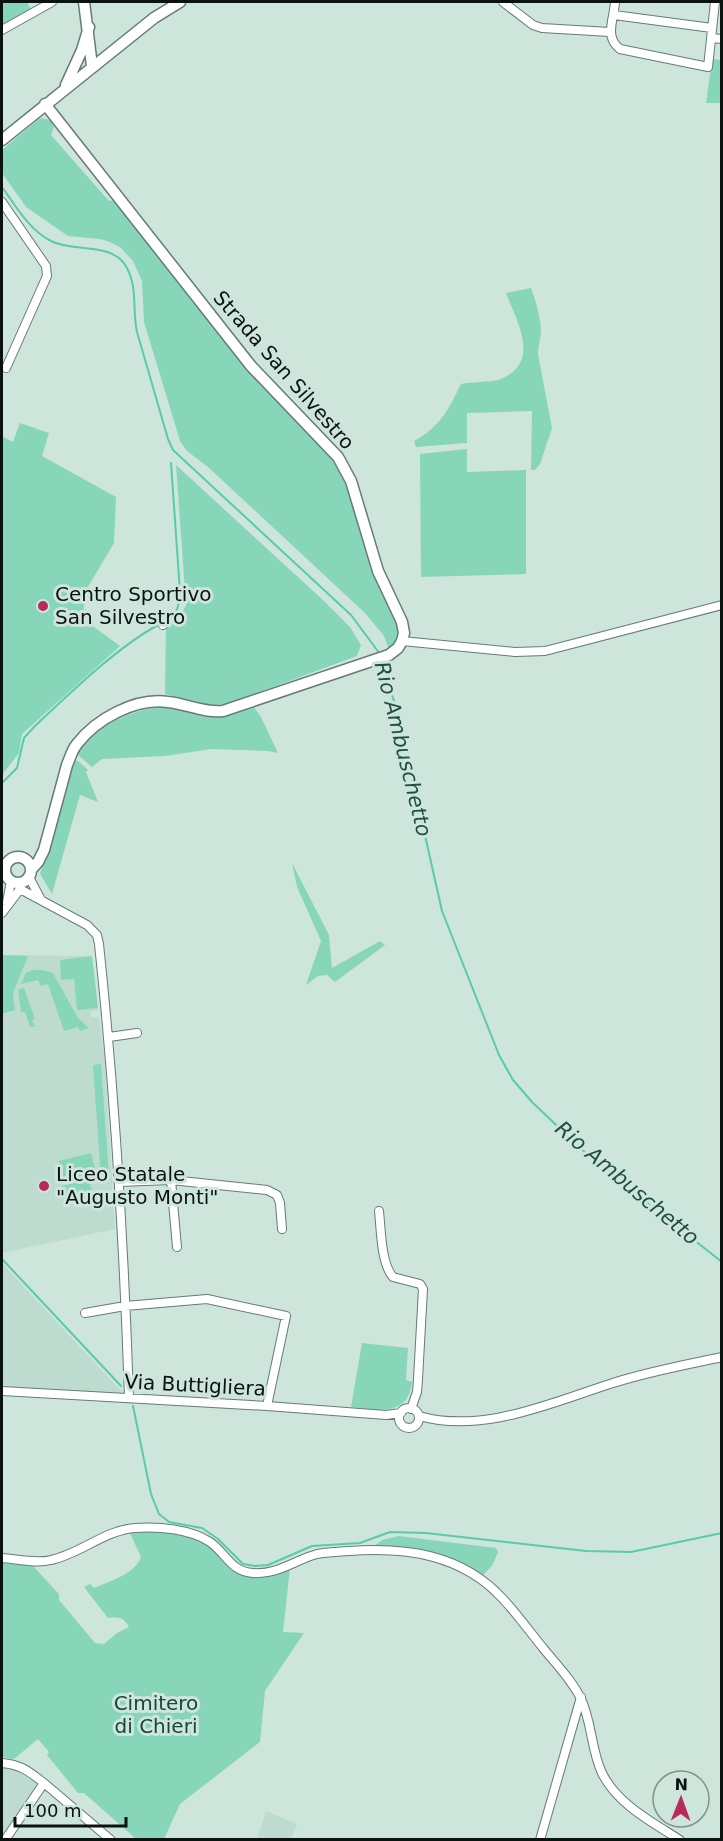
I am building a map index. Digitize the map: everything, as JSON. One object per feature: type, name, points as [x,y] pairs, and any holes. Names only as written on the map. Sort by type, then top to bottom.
[{"type":"street","points":[[2,30],[52,2]]},
{"type":"street","points":[[84,2],[88,27],[89,68]]},
{"type":"street","points":[[2,141],[112,50],[154,18],[180,2]]},
{"type":"street","points":[[503,2],[532,25],[542,28],[610,32]]},
{"type":"street","points":[[615,2],[610,32],[611,39],[620,50],[708,68],[715,2]]},
{"type":"street","points":[[614,15],[712,28]]},
{"type":"street","points":[[711,38],[722,39]]},
{"type":"street","points":[[87,48],[112,50]]},
{"type":"street","points":[[64,88],[87,48]]},
{"type":"street","name":"Strada San Silvestro","points":[[45,104],[251,366],[338,457],[351,481],[378,572],[402,622],[404,633],[402,641]]},
{"type":"street","points":[[2,202],[46,266],[47,276],[6,368]]},
{"type":"street","points":[[17,878],[38,862],[77,743],[116,713],[129,707],[160,701],[208,711],[224,711],[372,662],[389,655],[398,648],[402,641],[515,652],[545,651],[722,605]]},
{"type":"street","points":[[47,840],[33,856],[6,862],[6,868],[41,900],[87,925],[97,935],[109,1037],[126,1306],[129,1398]]},
{"type":"street","points":[[3,910],[11,889],[28,862],[21,858]]},
{"type":"street","points":[[17,878],[35,892],[41,900]]},
{"type":"street","points":[[109,1037],[137,1033]]},
{"type":"street","points":[[119,1182],[171,1180],[267,1190],[277,1195],[282,1228]]},
{"type":"street","points":[[171,1180],[177,1247]]},
{"type":"street","points":[[379,1211],[386,1263],[390,1274],[393,1277],[420,1284],[423,1289],[417,1392],[411,1408]]},
{"type":"street","points":[[86,1312],[207,1299],[286,1316],[267,1406]]},
{"type":"street","points":[[418,1419],[470,1420],[516,1414],[547,1406],[612,1383],[722,1357]]},
{"type":"street","name":"Via Buttigliera","points":[[2,1391],[267,1406],[400,1417]]},
{"type":"street","points":[[411,1408],[416,1411],[418,1419],[414,1427],[408,1428],[403,1426],[400,1417],[405,1409],[411,1408]]},
{"type":"street","points":[[2,1558],[52,1560],[123,1530],[160,1528],[199,1537],[211,1543],[233,1567],[253,1573],[268,1573],[318,1554],[378,1550],[413,1551],[458,1566],[483,1581],[502,1597],[568,1678],[581,1697],[601,1772],[615,1793],[641,1815],[680,1839]]},
{"type":"street","points":[[540,1839],[581,1697]]},
{"type":"street","points":[[2,1763],[26,1768],[111,1839]]},
{"type":"street","points":[[5,1839],[44,1783]]},
{"type":"shaded area","points":[[2,955],[92,956],[98,1010],[91,1011],[91,1017],[99,1017],[105,1062],[115,1229],[2,1253]]},
{"type":"shaded area","points":[[3,1264],[121,1393],[6,1387],[2,1381]]},
{"type":"shaded area","points":[[2,1767],[13,1768],[38,1785],[2,1837]]},
{"type":"shaded area","points":[[266,1811],[297,1824],[291,1839],[257,1839]]},
{"type":"green space","points":[[2,2],[27,2],[31,10],[2,25]]},
{"type":"green space","points":[[712,59],[721,60],[721,103],[706,103]]},
{"type":"green space","points":[[40,118],[50,120],[54,127],[51,135],[109,201],[116,200],[330,454],[346,477],[398,622],[398,637],[389,650],[384,636],[365,613],[208,467],[187,451],[180,441],[144,322],[142,281],[133,261],[121,248],[110,242],[68,236],[26,207],[2,173],[2,150]]},
{"type":"green space","points":[[531,288],[540,319],[538,354],[552,428],[540,464],[535,470],[531,470],[532,411],[467,413],[467,443],[416,447],[414,441],[431,429],[448,410],[461,384],[498,380],[511,373],[520,364],[523,342],[506,293]]},
{"type":"green space","name":"Centro Sportivo San Silvestro","points":[[20,423],[49,433],[42,456],[116,497],[114,543],[85,592],[83,619],[120,646],[22,734],[19,753],[2,775],[2,436],[13,442]]},
{"type":"green space","points":[[467,449],[467,472],[526,470],[526,574],[421,577],[420,454]]},
{"type":"green space","points":[[176,465],[350,627],[361,645],[357,656],[230,703],[208,704],[165,694],[166,624],[179,619],[186,605]]},
{"type":"green space","points":[[161,705],[205,717],[220,717],[254,707],[278,753],[212,749],[165,756],[102,759],[92,767],[77,754],[90,737],[115,720]]},
{"type":"green space","points":[[73,760],[78,761],[88,770],[86,772],[98,802],[80,795],[52,894],[40,874]]},
{"type":"green space","points":[[292,863],[329,935],[332,968],[380,941],[385,945],[335,982],[327,975],[318,976],[306,985],[321,941],[297,887]]},
{"type":"green space","points":[[2,955],[28,956],[13,993],[15,1010],[2,1014]]},
{"type":"green space","points":[[92,956],[98,1008],[77,1010],[74,979],[61,980],[60,960]]},
{"type":"green space","points":[[33,970],[53,973],[78,1018],[89,1028],[80,1031],[78,1027],[64,1031],[48,984],[41,986],[38,980],[21,984],[26,973]]},
{"type":"green space","points":[[24,988],[35,1019],[32,1020],[35,1027],[30,1027],[25,1012],[21,1012],[18,990]]},
{"type":"green space","points":[[101,1064],[109,1177],[101,1178],[93,1065]]},
{"type":"green space","points":[[91,1153],[96,1172],[64,1180],[59,1161]]},
{"type":"green space","points":[[89,1179],[93,1195],[66,1201],[62,1186]]},
{"type":"green space","points":[[362,1343],[408,1348],[406,1380],[412,1382],[410,1393],[398,1406],[381,1410],[351,1407]]},
{"type":"green space","name":"Cimitero di Chieri","points":[[129,1531],[171,1533],[212,1544],[228,1565],[236,1570],[254,1572],[290,1568],[283,1632],[304,1633],[265,1691],[260,1742],[180,1804],[164,1839],[136,1839],[84,1793],[78,1793],[47,1755],[49,1752],[38,1739],[14,1759],[2,1757],[2,1563],[33,1566],[59,1594],[59,1600],[95,1643],[104,1644],[129,1627],[120,1618],[108,1618],[84,1587],[90,1584],[94,1588],[114,1580],[138,1563],[141,1557]]},
{"type":"green space","points":[[399,1536],[496,1548],[498,1552],[492,1566],[481,1577],[415,1550],[373,1547],[382,1540]]},
{"type":"waterway","name":"Rio Ambuschetto","points":[[2,187],[36,231],[51,241],[103,251],[121,260],[130,276],[134,292],[137,332],[173,450],[351,615],[380,654]]},
{"type":"waterway","points":[[165,621],[177,610],[180,592],[171,463]]},
{"type":"waterway","points":[[2,783],[17,768],[24,738],[34,727],[111,658],[160,624]]},
{"type":"waterway","name":"Rio Ambuschetto","points":[[382,662],[397,711],[442,911],[499,1055],[513,1080],[532,1102],[594,1161],[722,1262]]},
{"type":"waterway","points":[[2,1259],[121,1386]]},
{"type":"waterway","points":[[133,1406],[151,1494],[159,1514],[169,1522],[202,1528],[218,1539],[243,1564],[268,1565],[312,1546],[360,1543],[390,1532],[426,1533],[586,1551],[631,1552],[722,1533]]},
{"type":"place","name":"Centro Sportivo San Silvestro","points":[[43,606]]},
{"type":"place","name":"Liceo Statale \"Augusto Monti\"","points":[[44,1186]]}]
